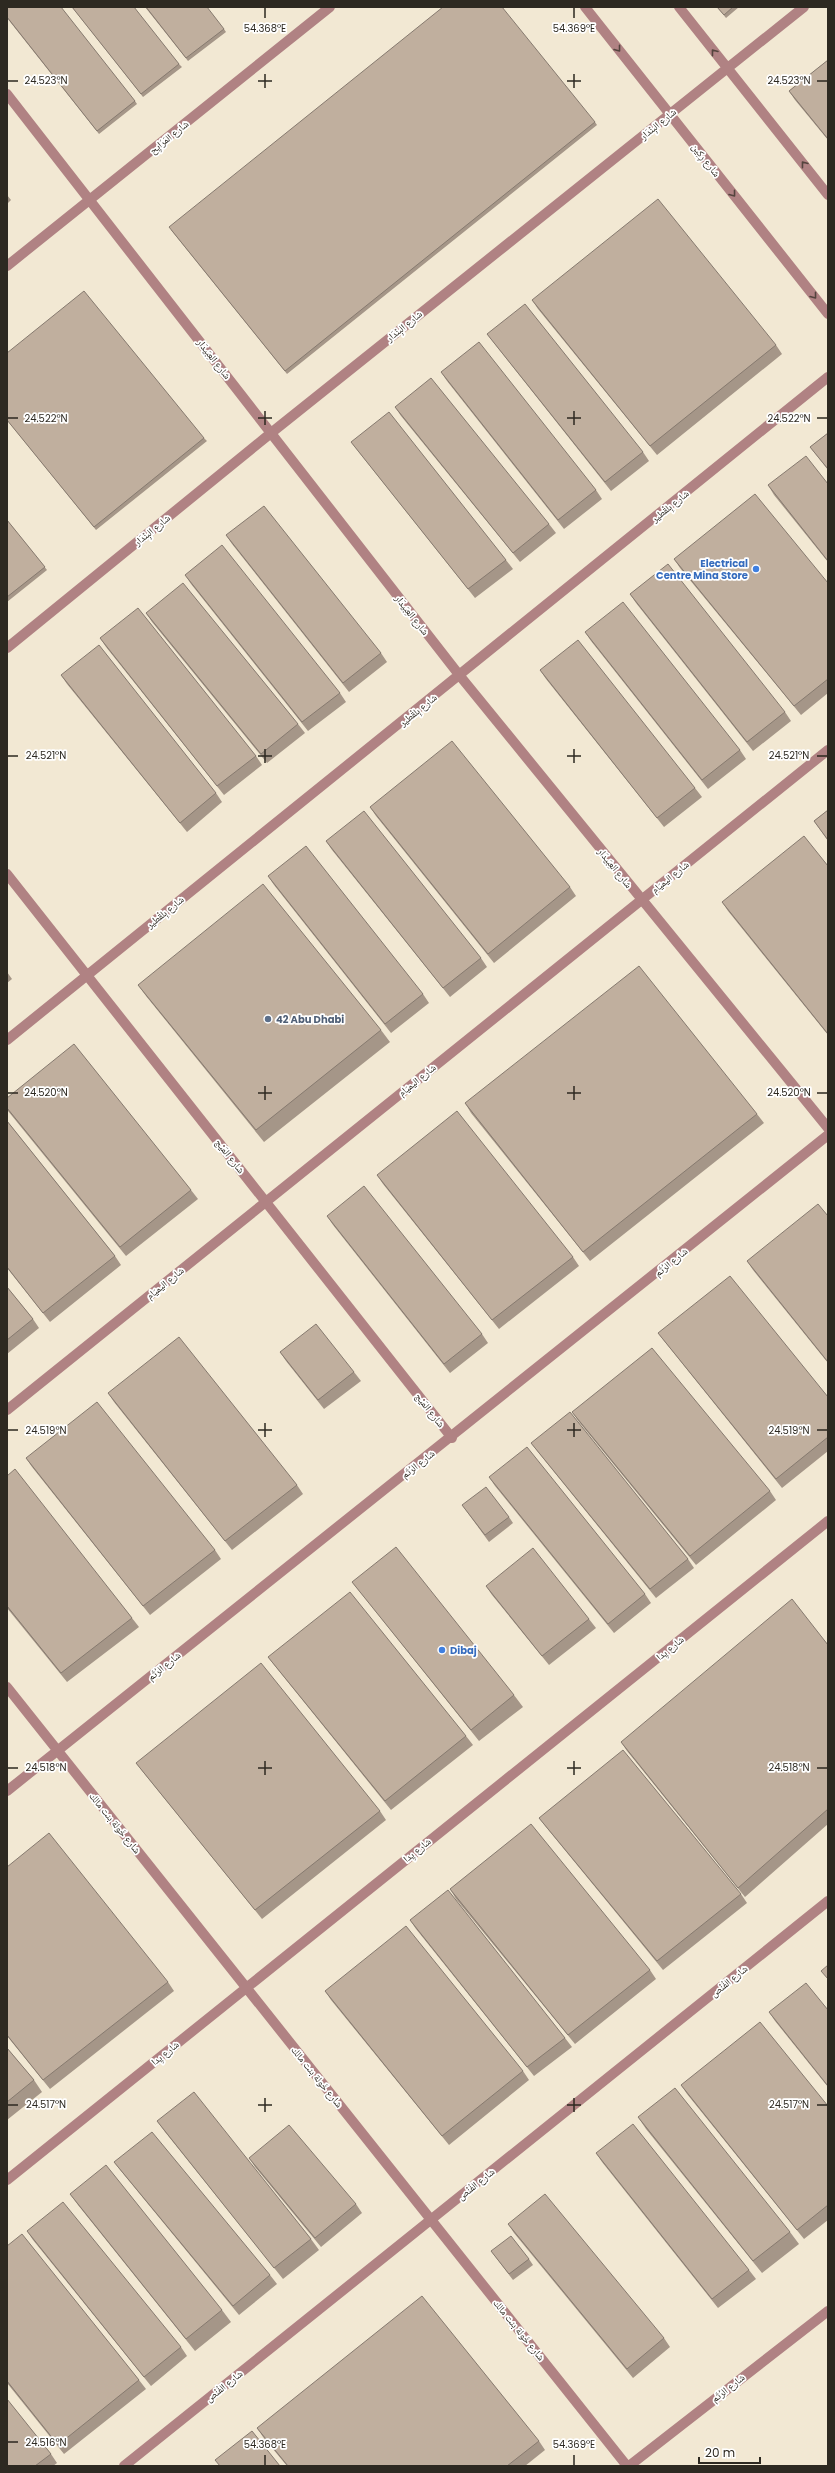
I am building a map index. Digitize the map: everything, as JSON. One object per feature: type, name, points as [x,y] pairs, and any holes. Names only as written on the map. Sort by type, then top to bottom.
[{"type":"street","name":"شارع المَرَايِح","points":[[7,266],[330,7]]},
{"type":"street","name":"شارع رِكِين","points":[[585,7],[828,314]]},
{"type":"street","points":[[679,7],[828,195]]},
{"type":"street","name":"شارع البِنْدَار","points":[[7,648],[271,433],[727,67],[804,7]]},
{"type":"street","name":"شارع العِبَيدَار","points":[[7,94],[460,676],[828,1128]]},
{"type":"street","name":"شارع بِلقْطير","points":[[7,1040],[828,378]]},
{"type":"street","name":"شارع اليميَام","points":[[7,1410],[828,750]]},
{"type":"street","name":"شارع المَيْج","points":[[7,874],[452,1438]]},
{"type":"street","name":"شارع الرُتَم","points":[[7,1791],[452,1438],[828,1135]]},
{"type":"street","name":"شارع يِدا","points":[[7,2180],[828,1521]]},
{"type":"street","name":"شارع خَولة بنت مالك","points":[[7,1687],[628,2466]]},
{"type":"street","name":"شارع الفُنْص","points":[[124,2466],[828,1901]]},
{"type":"street","name":"شارع الرُتَم","points":[[628,2466],[828,2311]]},
{"type":"building","points":[[7,7],[61,7],[135,101],[97,131],[7,17]]},
{"type":"building","points":[[72,7],[134,7],[179,64],[141,94]]},
{"type":"building","points":[[146,7],[207,7],[224,29],[186,58]]},
{"type":"building","points":[[443,7],[502,7],[595,122],[285,371],[169,227]]},
{"type":"building","points":[[717,7],[733,7],[724,15]]},
{"type":"building","points":[[828,60],[828,139],[789,91]]},
{"type":"building","points":[[658,199],[776,345],[650,446],[532,300]]},
{"type":"building","points":[[84,291],[204,438],[94,527],[7,420],[7,353]]},
{"type":"building","points":[[525,304],[643,452],[605,482],[487,334]]},
{"type":"building","points":[[479,342],[596,490],[558,520],[441,372]]},
{"type":"building","points":[[431,378],[549,524],[513,553],[395,407]]},
{"type":"building","points":[[389,412],[506,560],[468,589],[351,442]]},
{"type":"building","points":[[828,433],[828,469],[810,447]]},
{"type":"building","points":[[806,456],[828,484],[828,561],[768,485]]},
{"type":"building","points":[[755,494],[828,583],[828,679],[794,706],[674,559]]},
{"type":"building","points":[[264,506],[381,653],[343,683],[226,535]]},
{"type":"building","points":[[7,520],[45,567],[7,597]]},
{"type":"building","points":[[222,545],[340,693],[302,722],[185,575]]},
{"type":"building","points":[[668,564],[785,712],[747,742],[630,594]]},
{"type":"building","points":[[183,583],[298,724],[261,754],[146,613]]},
{"type":"building","points":[[623,602],[740,750],[702,780],[585,632]]},
{"type":"building","points":[[138,608],[256,756],[217,786],[100,638]]},
{"type":"building","points":[[578,640],[695,788],[657,818],[540,670]]},
{"type":"building","points":[[99,645],[216,793],[180,823],[61,675]]},
{"type":"building","points":[[452,741],[570,887],[488,954],[370,807]]},
{"type":"building","points":[[828,810],[828,840],[814,821]]},
{"type":"building","points":[[364,811],[481,958],[443,988],[326,841]]},
{"type":"building","points":[[804,836],[828,866],[828,1034],[722,902]]},
{"type":"building","points":[[306,846],[423,994],[385,1024],[268,876]]},
{"type":"building","name":"42 Abu Dhabi","points":[[263,884],[381,1030],[256,1130],[138,985]]},
{"type":"building","points":[[639,966],[757,1114],[583,1252],[465,1103]]},
{"type":"building","points":[[74,1044],[191,1190],[120,1247],[7,1108],[7,1098]]},
{"type":"building","points":[[457,1111],[573,1257],[492,1320],[377,1175]]},
{"type":"building","points":[[7,1121],[115,1256],[43,1313],[7,1267]]},
{"type":"building","points":[[364,1186],[482,1334],[444,1364],[327,1216]]},
{"type":"building","points":[[818,1204],[828,1216],[828,1362],[747,1261]]},
{"type":"building","points":[[730,1276],[828,1397],[828,1437],[776,1479],[658,1333]]},
{"type":"building","points":[[7,1287],[33,1319],[7,1340]]},
{"type":"building","points":[[316,1324],[354,1372],[318,1400],[280,1352]]},
{"type":"building","points":[[179,1337],[297,1485],[225,1541],[108,1393]]},
{"type":"building","points":[[652,1348],[770,1491],[690,1556],[572,1412]]},
{"type":"building","points":[[97,1402],[215,1550],[143,1606],[26,1458]]},
{"type":"building","points":[[570,1412],[688,1559],[650,1589],[531,1443]]},
{"type":"building","points":[[527,1447],[645,1594],[608,1624],[489,1477]]},
{"type":"building","points":[[15,1469],[132,1618],[61,1673],[7,1606],[7,1476]]},
{"type":"building","points":[[486,1487],[509,1517],[485,1535],[462,1505]]},
{"type":"building","name":"Dibaj","points":[[396,1547],[514,1695],[471,1730],[352,1582]]},
{"type":"building","points":[[533,1548],[589,1619],[542,1656],[486,1586]]},
{"type":"building","points":[[350,1592],[466,1736],[385,1801],[268,1657]]},
{"type":"building","points":[[792,1599],[828,1645],[828,1809],[738,1888],[621,1742]]},
{"type":"building","points":[[261,1663],[380,1811],[255,1910],[136,1763]]},
{"type":"building","points":[[623,1750],[741,1894],[657,1961],[539,1818]]},
{"type":"building","points":[[531,1824],[650,1970],[568,2035],[450,1889]]},
{"type":"building","points":[[49,1833],[168,1982],[43,2080],[7,2035],[7,1867]]},
{"type":"building","points":[[448,1890],[565,2038],[527,2067],[410,1920]]},
{"type":"building","points":[[406,1926],[523,2071],[442,2136],[325,1991]]},
{"type":"building","points":[[828,1965],[828,1979],[821,1971]]},
{"type":"building","points":[[806,1983],[828,2010],[828,2086],[769,2012]]},
{"type":"building","points":[[760,2022],[828,2106],[828,2205],[797,2230],[681,2085]]},
{"type":"building","points":[[7,2048],[34,2080],[7,2102]]},
{"type":"building","points":[[675,2088],[790,2232],[753,2261],[638,2117]]},
{"type":"building","points":[[194,2092],[311,2239],[274,2268],[157,2121]]},
{"type":"building","points":[[633,2124],[749,2270],[712,2299],[596,2153]]},
{"type":"building","points":[[289,2125],[356,2204],[315,2238],[249,2158]]},
{"type":"building","points":[[152,2132],[270,2275],[233,2306],[114,2162]]},
{"type":"building","points":[[106,2165],[222,2310],[186,2339],[70,2194]]},
{"type":"building","points":[[545,2194],[664,2338],[627,2369],[508,2224]]},
{"type":"building","points":[[63,2202],[181,2347],[144,2377],[27,2231]]},
{"type":"building","points":[[22,2234],[139,2380],[58,2445],[7,2381],[7,2246]]},
{"type":"building","points":[[511,2236],[529,2259],[509,2274],[491,2251]]},
{"type":"building","points":[[422,2296],[539,2441],[507,2466],[288,2466],[257,2428]]},
{"type":"building","points":[[7,2399],[51,2454],[35,2466],[7,2466]]},
{"type":"building","points":[[252,2431],[280,2466],[220,2466],[215,2460]]},
{"type":"place","name":"Electrical Centre Mina Store","points":[[756,569]]},
{"type":"place","name":"42 Abu Dhabi","points":[[268,1019]]},
{"type":"place","name":"Dibaj","points":[[442,1650]]}]
